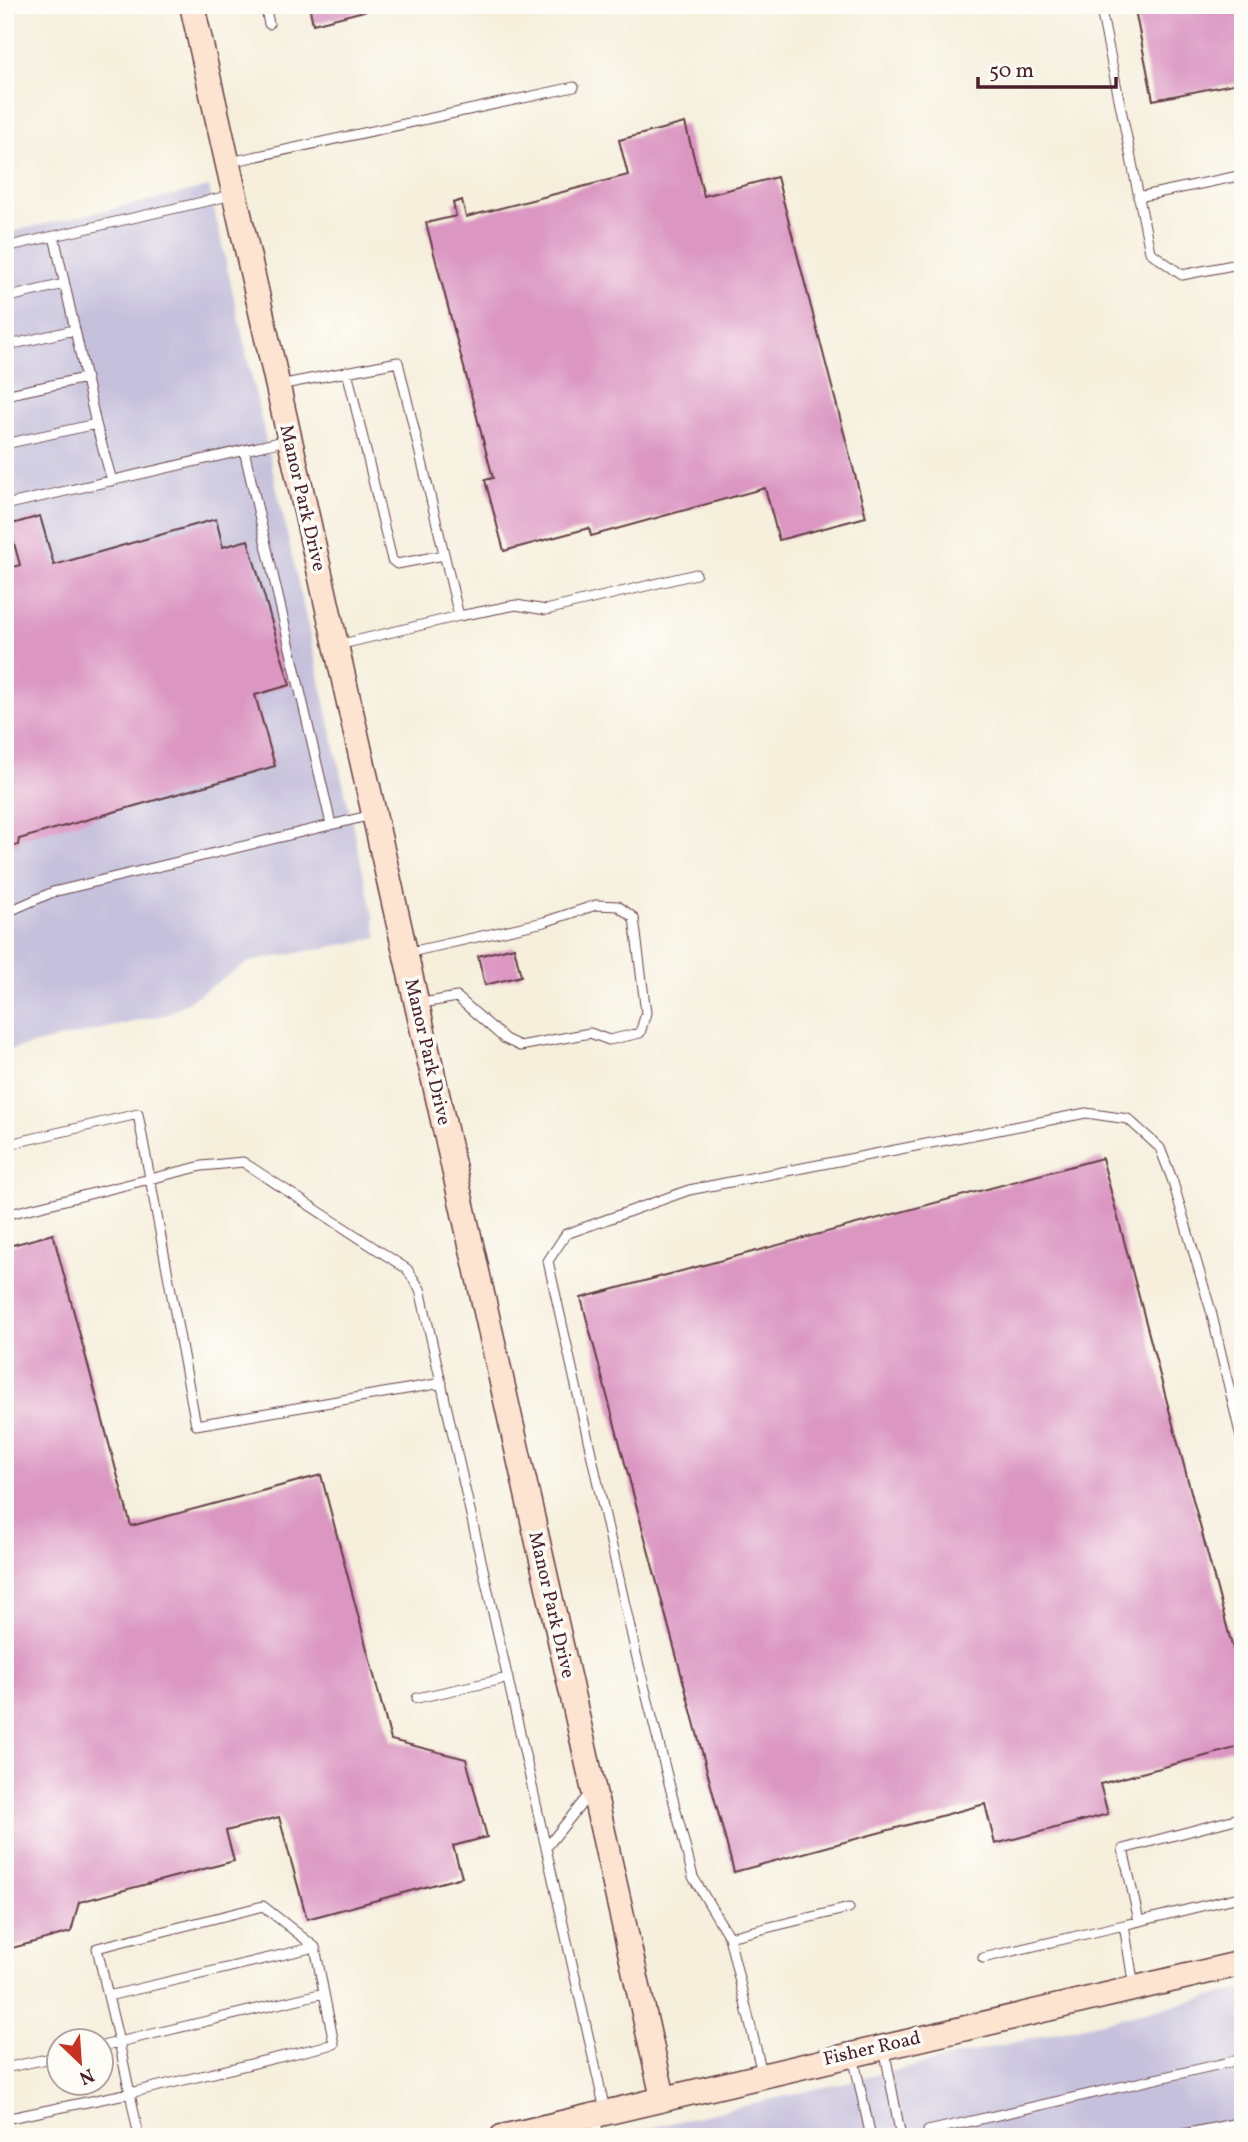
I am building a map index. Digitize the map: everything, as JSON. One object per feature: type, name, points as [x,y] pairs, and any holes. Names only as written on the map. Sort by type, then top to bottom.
[{"type":"street","name":"Manor Park Drive","points":[[192,5],[663,2098]]},
{"type":"street","name":"Fisher Road","points":[[502,2137],[599,2121],[663,2098],[1243,1963]]},
{"type":"lane","points":[[265,5],[269,24]]},
{"type":"lane","points":[[1100,5],[1150,252],[1182,275],[1243,263]]},
{"type":"lane","points":[[227,163],[574,87]]},
{"type":"lane","points":[[1138,197],[1243,175]]},
{"type":"lane","points":[[5,247],[234,195]]},
{"type":"lane","points":[[54,236],[85,378],[112,481]]},
{"type":"lane","points":[[5,298],[64,284]]},
{"type":"lane","points":[[5,346],[74,331]]},
{"type":"lane","points":[[277,386],[396,361],[400,364],[458,616]]},
{"type":"lane","points":[[348,371],[394,563],[444,555]]},
{"type":"lane","points":[[5,395],[85,378]]},
{"type":"lane","points":[[5,444],[96,424]]},
{"type":"lane","points":[[5,505],[289,439]]},
{"type":"lane","points":[[244,450],[331,824]]},
{"type":"lane","points":[[335,645],[516,605],[546,610],[696,574]]},
{"type":"lane","points":[[5,913],[53,892],[373,814]]},
{"type":"lane","points":[[405,954],[544,922],[596,905],[618,906],[634,918],[646,1013],[640,1033],[610,1040],[590,1033],[520,1046],[505,1039],[457,997],[416,1004]]},
{"type":"lane","points":[[762,2075],[729,1937],[693,1877],[636,1654],[548,1261],[566,1234],[689,1190],[1086,1113],[1128,1119],[1160,1148],[1172,1179],[1211,1311],[1243,1446]]},
{"type":"lane","points":[[5,1145],[138,1114],[196,1425],[442,1383]]},
{"type":"lane","points":[[5,1215],[202,1166],[243,1162],[407,1269],[420,1289],[442,1383],[546,1848],[599,2121]]},
{"type":"lane","points":[[417,1698],[508,1678]]},
{"type":"lane","points":[[546,1848],[593,1790]]},
{"type":"lane","points":[[1139,1921],[1122,1849],[1243,1817]]},
{"type":"lane","points":[[983,1958],[1243,1896]]},
{"type":"lane","points":[[5,2119],[130,2093],[334,2044],[315,1947],[263,1906],[97,1948],[119,2042],[130,2093],[139,2137]]},
{"type":"lane","points":[[729,1937],[849,1908]]},
{"type":"lane","points":[[1124,1925],[1134,1989]]},
{"type":"lane","points":[[108,1996],[315,1947]]},
{"type":"lane","points":[[116,2043],[324,1993]]},
{"type":"lane","points":[[884,2047],[901,2137]]},
{"type":"lane","points":[[853,2054],[871,2137]]},
{"type":"lane","points":[[5,2068],[46,2059]]},
{"type":"lane","points":[[928,2131],[1243,2059]]},
{"type":"lane","points":[[1169,2137],[1243,2122]]},
{"type":"shaded area","points":[[209,187],[378,938],[249,962],[168,1014],[5,1051],[5,233]]},
{"type":"shaded area","points":[[1243,1989],[1243,2137],[615,2136]]},
{"type":"building","points":[[309,5],[384,5],[384,6],[313,24]]},
{"type":"building","points":[[1134,5],[1243,5],[1243,82],[1153,100]]},
{"type":"building","points":[[685,123],[704,196],[777,177],[866,517],[779,540],[765,488],[591,536],[589,528],[504,551],[485,480],[493,478],[426,223],[456,216],[453,203],[462,200],[466,217],[628,175],[619,140]]},
{"type":"building","points":[[40,516],[54,565],[216,519],[223,547],[248,540],[290,685],[255,695],[275,766],[19,839],[18,845],[5,849],[5,569],[20,565],[9,525]]},
{"type":"building","points":[[5,875],[12,897],[5,899]]},
{"type":"building","points":[[514,947],[521,976],[485,985],[478,956]]},
{"type":"building","points":[[1102,1158],[1243,1687],[1243,1746],[1100,1784],[1108,1814],[995,1844],[985,1804],[734,1872],[581,1298]]},
{"type":"building","points":[[53,1234],[131,1526],[321,1475],[391,1740],[466,1759],[487,1837],[453,1846],[462,1877],[307,1919],[279,1817],[226,1831],[234,1861],[79,1902],[71,1932],[5,1950],[5,1247]]}]
